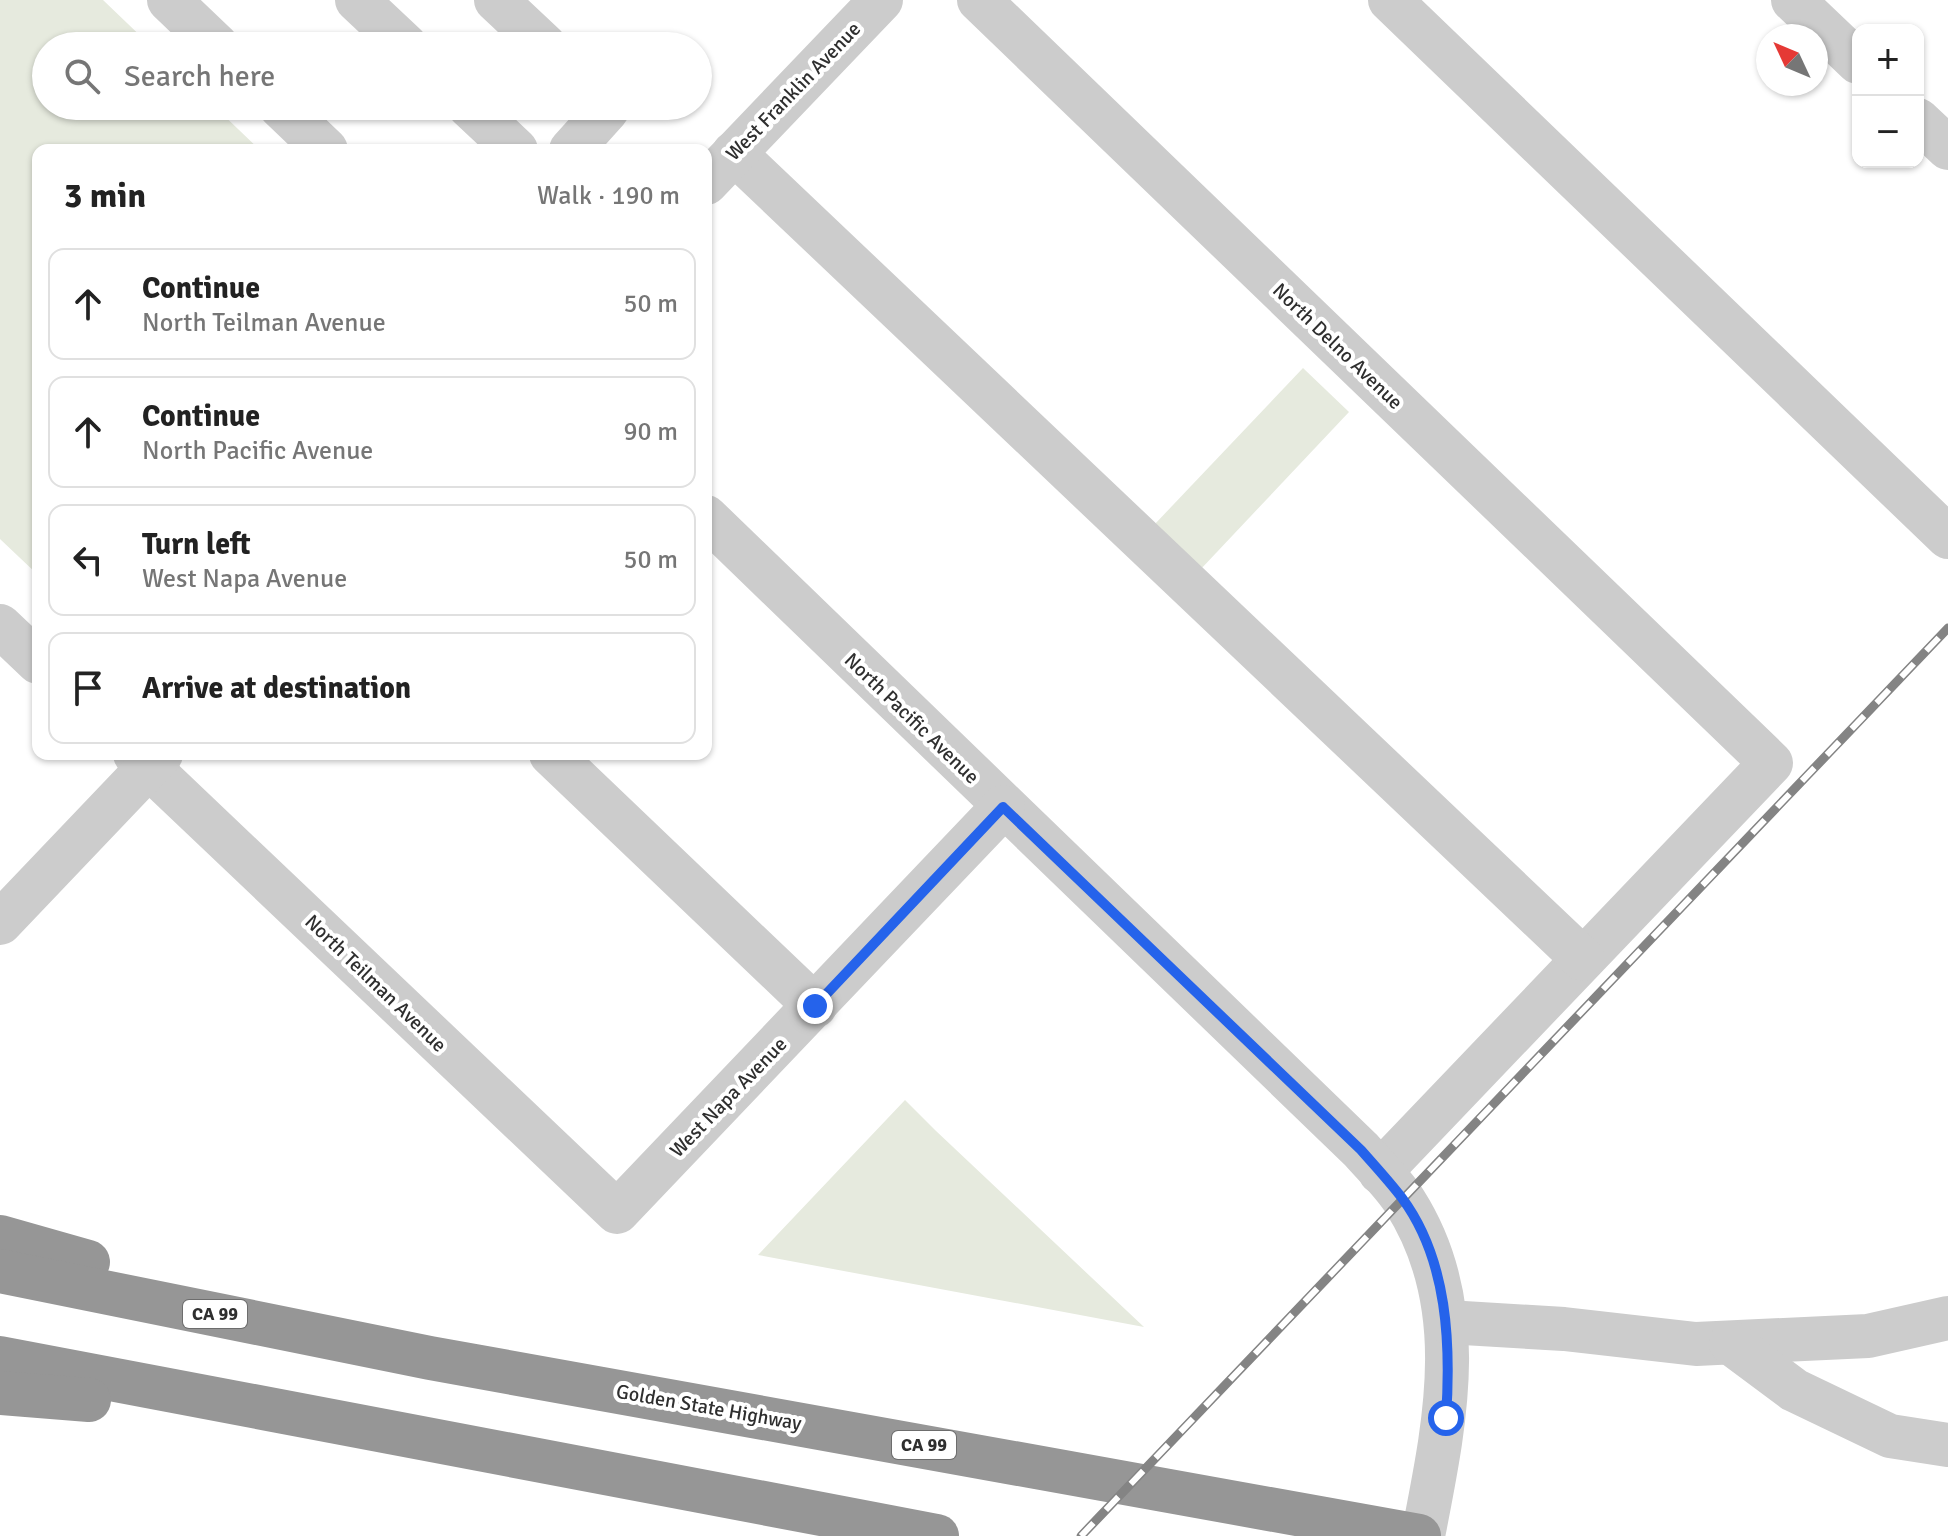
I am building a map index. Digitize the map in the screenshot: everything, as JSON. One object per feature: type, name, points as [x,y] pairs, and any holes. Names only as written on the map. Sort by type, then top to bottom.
[{"type":"highway","points":[[0,1237],[430,1358]]},
{"type":"highway","name":"Golden State Highway","points":[[0,1271],[430,1358],[1421,1536]]},
{"type":"highway","points":[[0,1358],[937,1536]]},
{"type":"highway","points":[[0,1393],[304,1417]]},
{"type":"street","points":[[357,0],[391,32]]},
{"type":"street","points":[[496,0],[530,32]]},
{"type":"street","name":"West Franklin Avenue","points":[[720,168],[881,0]]},
{"type":"street","name":"North Delno Avenue","points":[[979,0],[1771,763],[1583,959]]},
{"type":"street","points":[[1390,0],[1948,537]]},
{"type":"street","points":[[1793,0],[1852,56]]},
{"type":"street","points":[[182,4],[205,32]]},
{"type":"street","points":[[295,120],[320,144]]},
{"type":"street","points":[[484,120],[510,144]]},
{"type":"street","points":[[576,144],[596,120]]},
{"type":"street","points":[[1924,126],[1948,148]]},
{"type":"street","points":[[720,168],[1583,959],[1370,1161],[1416,1222],[1447,1322],[1450,1355],[1446,1418],[1421,1536]]},
{"type":"street","name":"North Pacific Avenue","points":[[712,523],[1370,1161]]},
{"type":"street","points":[[0,626],[32,656]]},
{"type":"street","points":[[0,923],[146,760]]},
{"type":"street","name":"North Teilman Avenue","points":[[150,760],[617,1212]]},
{"type":"street","points":[[557,760],[815,1006]]},
{"type":"street","name":"West Napa Avenue","points":[[617,1212],[1003,807]]},
{"type":"street","points":[[1447,1322],[1564,1329],[1696,1344],[1868,1336],[1948,1318]]},
{"type":"street","points":[[1731,1343],[1794,1390],[1890,1436],[1948,1445]]},
{"type":"shaded area","points":[[0,0],[103,0],[136,32],[32,32],[32,120],[229,120],[254,144],[32,144],[32,569],[0,539]]},
{"type":"shaded area","points":[[1303,368],[1349,412],[1200,570],[1154,525]]},
{"type":"shaded area","points":[[905,1100],[935,1130],[1144,1327],[758,1255]]},
{"type":"railway","points":[[1081,1536],[1948,628]]},
{"type":"route","points":[[815,1006],[1003,807],[1361,1150],[1402,1199],[1429,1253],[1447,1322],[1450,1355],[1446,1418]]}]
